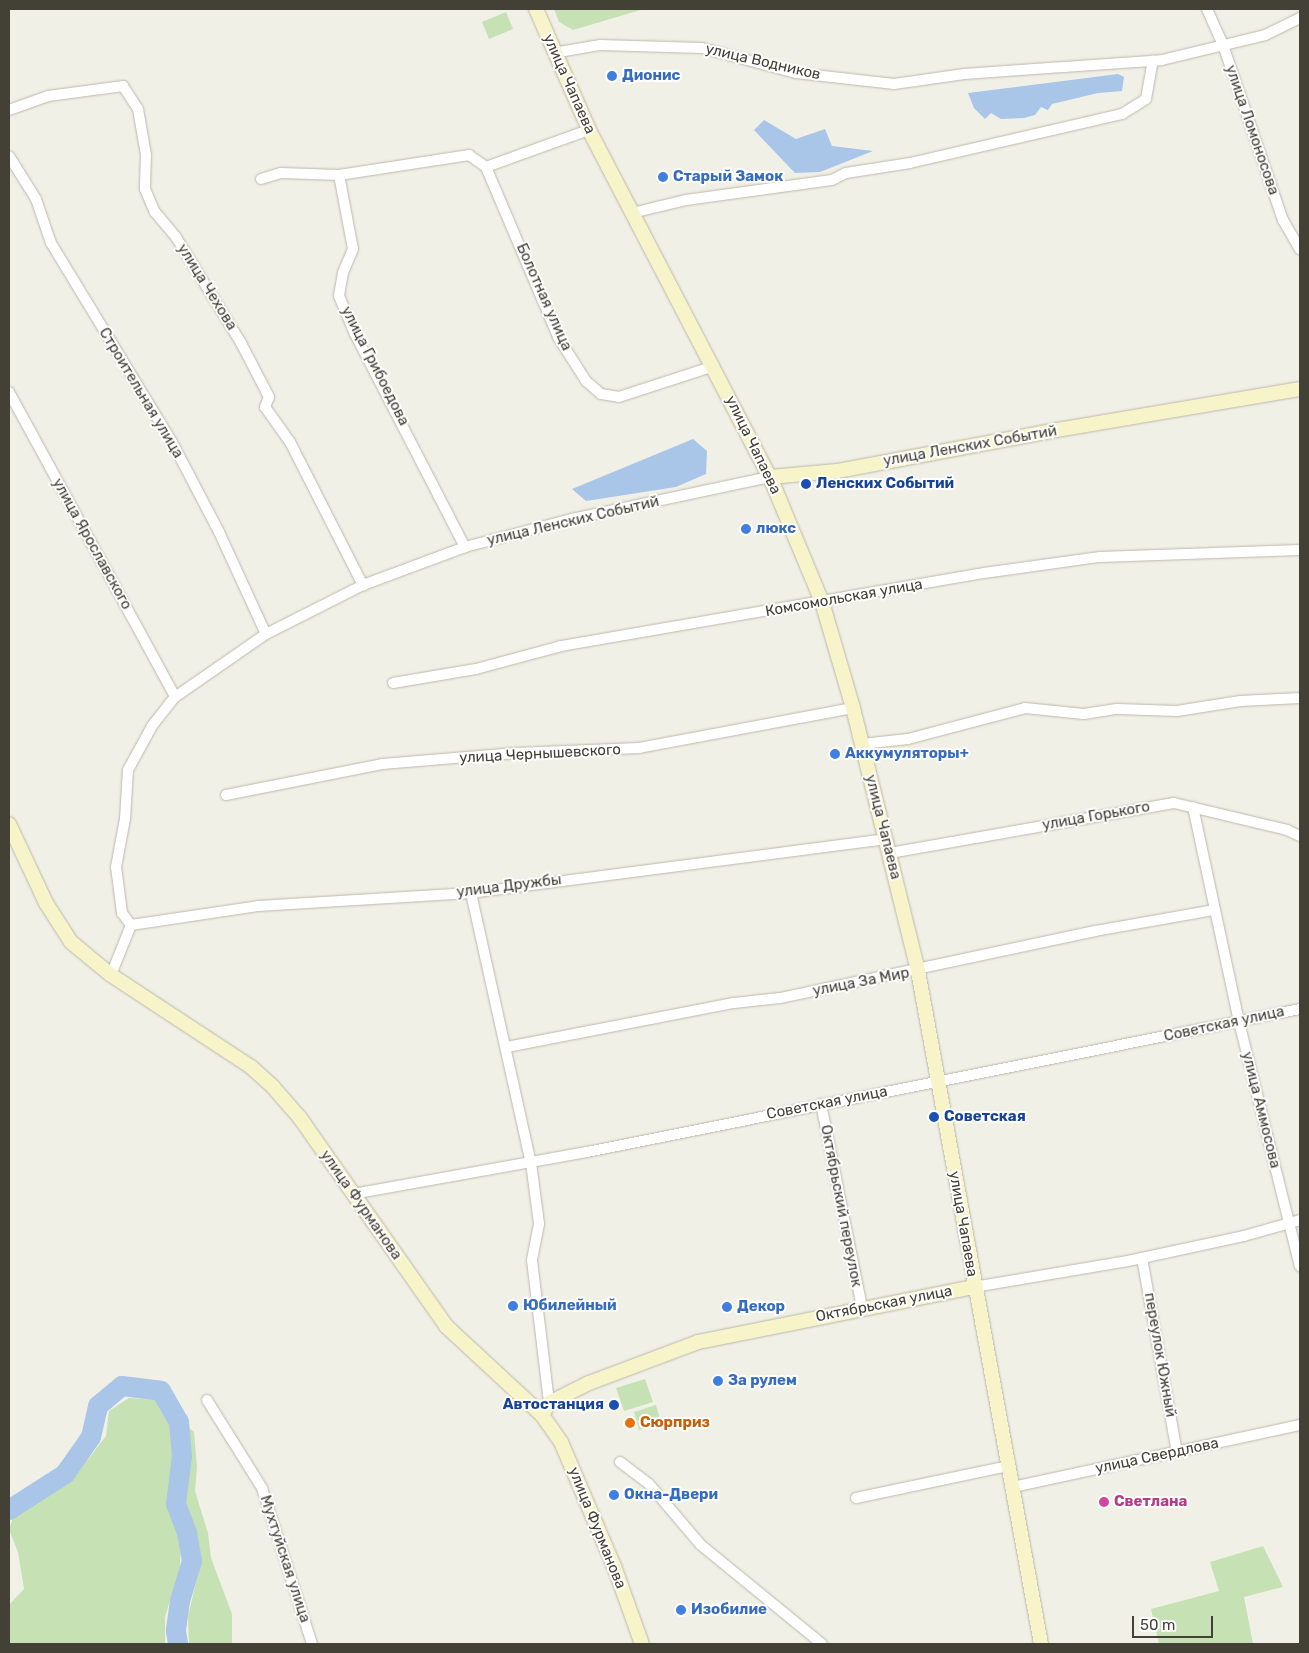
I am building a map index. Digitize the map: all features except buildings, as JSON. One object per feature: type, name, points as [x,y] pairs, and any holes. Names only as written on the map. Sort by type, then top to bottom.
[{"type":"main road","name":"улица Чапаева","points":[[536,9],[553,53],[589,130],[714,366],[770,477],[822,602],[853,708],[918,971],[974,1287],[1042,1644]]},
{"type":"main road","name":"улица Ленских Событий","points":[[770,477],[838,471],[1057,430],[1300,389]]},
{"type":"main road","name":"улица Фурманова","points":[[9,824],[46,902],[71,942],[111,975],[252,1067],[300,1118],[446,1326],[546,1409],[614,1566],[642,1644]]},
{"type":"main road","name":"Октябрьская улица","points":[[546,1409],[589,1383],[698,1342],[974,1287]]},
{"type":"street","name":"улица Ломоносова","points":[[1207,9],[1223,45],[1283,220],[1300,249]]},
{"type":"street","name":"улица Водников","points":[[553,53],[600,45],[702,48],[796,73],[894,84],[964,74],[1153,61],[1195,55],[1223,45],[1265,35],[1300,18]]},
{"type":"street","points":[[632,213],[705,197],[832,180],[846,173],[910,163],[1122,114],[1146,99],[1153,61]]},
{"type":"street","name":"улица Чехова","points":[[9,110],[48,96],[123,86],[138,109],[146,155],[145,189],[155,212],[176,237],[242,343],[269,397],[265,408],[290,442],[363,585]]},
{"type":"street","points":[[260,179],[282,173],[339,175],[469,155],[486,167],[589,130]]},
{"type":"street","name":"Строительная улица","points":[[9,157],[36,199],[51,243],[172,442],[218,532],[266,634]]},
{"type":"street","name":"Болотная улица","points":[[486,167],[558,337],[586,381],[601,394],[620,397],[714,366]]},
{"type":"street","name":"улица Грибоедова","points":[[339,175],[353,249],[343,272],[339,296],[356,334],[465,547]]},
{"type":"street","name":"улица Ярославского","points":[[9,392],[175,697]]},
{"type":"street","name":"улица Ленских Событий","points":[[131,925],[122,913],[116,868],[125,818],[128,770],[152,726],[175,697],[266,634],[363,585],[465,547],[572,519],[770,477]]},
{"type":"street","name":"Комсомольская улица","points":[[393,683],[476,669],[562,646],[1100,557],[1300,550]]},
{"type":"street","points":[[862,744],[908,739],[1025,708],[1084,714],[1116,708],[1178,711],[1240,701],[1300,698]]},
{"type":"street","name":"улица Чернышевского","points":[[226,795],[382,764],[516,753],[640,748],[853,708]]},
{"type":"street","name":"улица Горького","points":[[888,846],[1174,803],[1287,830],[1300,836]]},
{"type":"street","name":"улица Аммосова","points":[[1194,807],[1214,910],[1239,1022],[1295,1221],[1300,1267]]},
{"type":"street","name":"улица Дружбы","points":[[131,925],[258,906],[471,893],[888,846]]},
{"type":"street","points":[[471,893],[507,1047],[531,1163],[539,1224],[532,1260],[546,1409]]},
{"type":"street","name":"улица За Мир","points":[[507,1047],[918,971],[1095,931],[1214,910]]},
{"type":"street","points":[[111,975],[131,925]]},
{"type":"street","name":"Советская улица","points":[[353,1194],[531,1163],[1300,1009]]},
{"type":"street","name":"Октябрьский переулок","points":[[821,1104],[862,1308]]},
{"type":"street","name":"Октябрьская улица","points":[[974,1287],[1142,1258],[1244,1236],[1295,1221]]},
{"type":"street","name":"переулок Южный","points":[[1142,1258],[1177,1452]]},
{"type":"street","name":"Мухтуйская улица","points":[[206,1400],[262,1488],[312,1644]]},
{"type":"street","name":"улица Свердлова","points":[[1013,1487],[1300,1425]]},
{"type":"street","points":[[620,1462],[649,1484],[701,1545],[822,1644]]},
{"type":"street","points":[[856,1498],[1008,1466]]},
{"type":"green space","points":[[554,9],[644,9],[573,30],[559,22]]},
{"type":"green space","points":[[506,12],[513,29],[489,39],[482,22]]},
{"type":"green space","points":[[645,1379],[653,1402],[624,1411],[616,1388]]},
{"type":"green space","points":[[129,1398],[157,1400],[173,1425],[174,1486],[171,1515],[181,1539],[180,1568],[165,1617],[165,1644],[9,1644],[9,1605],[24,1589],[18,1552],[9,1530],[14,1514],[60,1487],[89,1458],[106,1436],[109,1411]]},
{"type":"green space","points":[[656,1405],[661,1423],[639,1430],[634,1412]]},
{"type":"green space","points":[[185,1425],[194,1432],[197,1467],[195,1491],[208,1533],[211,1558],[232,1614],[232,1644],[189,1644],[188,1616],[199,1570],[183,1501]]},
{"type":"green space","points":[[1263,1546],[1283,1587],[1244,1597],[1253,1644],[1159,1644],[1151,1609],[1219,1591],[1210,1562]]},
{"type":"water","points":[[1118,74],[1124,77],[1122,91],[1098,93],[1052,104],[1048,110],[1041,107],[1035,115],[1024,118],[1001,119],[991,113],[985,119],[974,108],[968,93]]},
{"type":"water","points":[[764,120],[796,139],[825,129],[832,146],[873,151],[820,172],[795,173],[754,130]]},
{"type":"water","points":[[693,439],[707,451],[706,474],[676,487],[586,501],[572,489]]},
{"type":"waterway","points":[[9,1510],[65,1474],[91,1437],[98,1406],[122,1386],[161,1391],[179,1422],[182,1456],[176,1504],[187,1533],[192,1561],[180,1601],[176,1631],[178,1644]]},
{"type":"place","name":"Дионис","points":[[612,76]]},
{"type":"place","name":"Старый Замок","points":[[663,177]]},
{"type":"place","name":"Ленских Событий","points":[[806,484]]},
{"type":"place","name":"люкс","points":[[746,529]]},
{"type":"place","name":"Аккумуляторы+","points":[[835,754]]},
{"type":"place","name":"Советская","points":[[934,1117]]},
{"type":"place","name":"Юбилейный","points":[[513,1306]]},
{"type":"place","name":"Декор","points":[[727,1307]]},
{"type":"place","name":"За рулем","points":[[718,1381]]},
{"type":"place","name":"Автостанция","points":[[614,1405]]},
{"type":"place","name":"Сюрприз","points":[[630,1423]]},
{"type":"place","name":"Окна-Двери","points":[[614,1495]]},
{"type":"place","name":"Светлана","points":[[1104,1502]]},
{"type":"place","name":"Изобилие","points":[[681,1610]]}]
